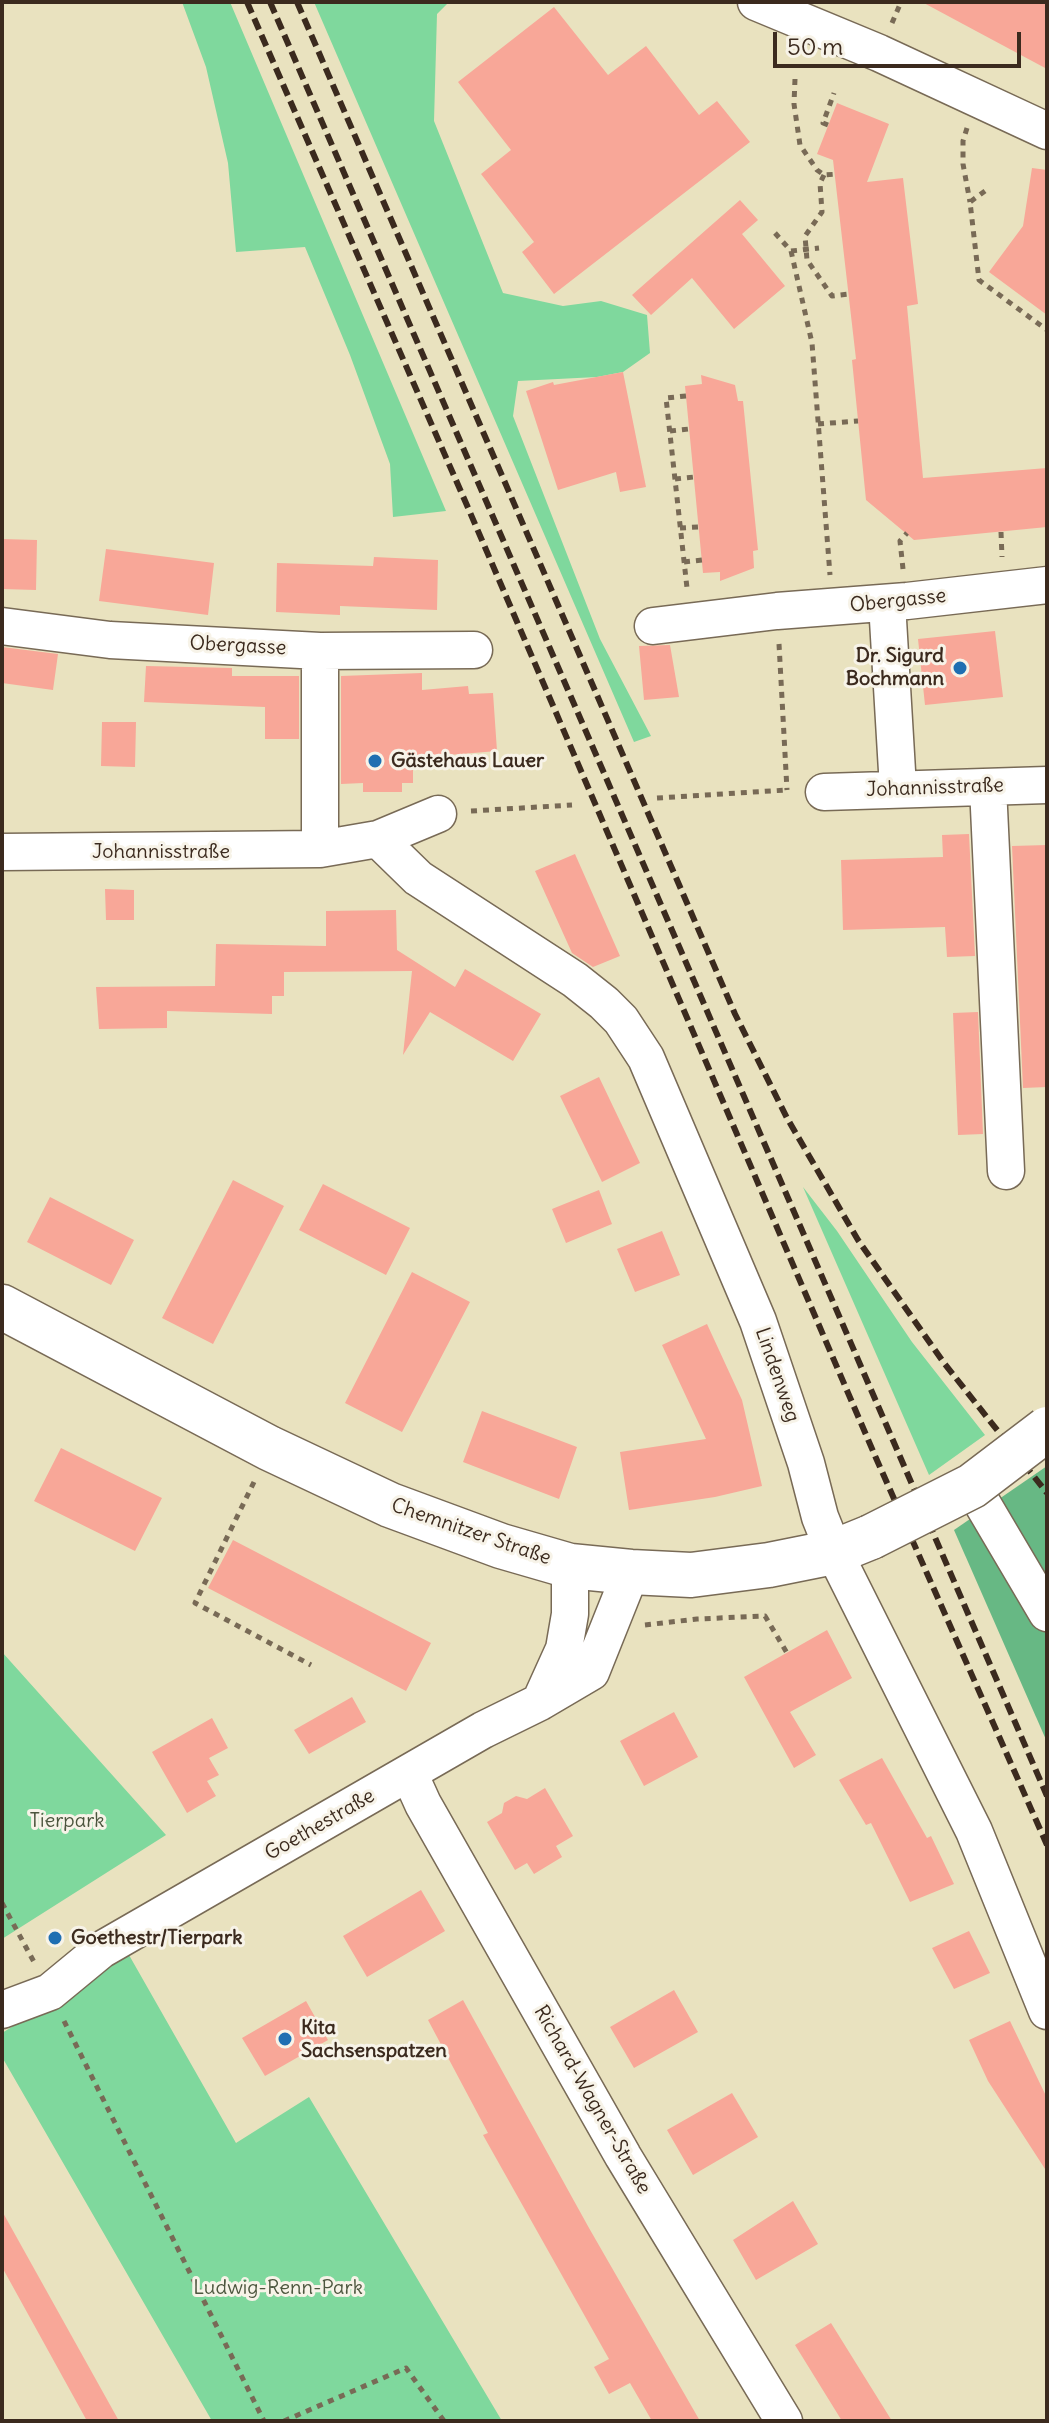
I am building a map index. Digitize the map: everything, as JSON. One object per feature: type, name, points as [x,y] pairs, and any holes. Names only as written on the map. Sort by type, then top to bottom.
[{"type":"main road","name":"Chemnitzer Straße","points":[[2,1307],[269,1448],[390,1505],[501,1546],[570,1566],[691,1575],[769,1565],[852,1544],[972,1486],[1047,1429]]},
{"type":"street","points":[[756,2],[981,99],[1047,131]]},
{"type":"street","name":"Obergasse","points":[[653,626],[1047,585]]},
{"type":"street","points":[[887,603],[898,788]]},
{"type":"street","name":"Obergasse","points":[[2,626],[110,640],[320,651],[474,650]]},
{"type":"street","points":[[320,651],[320,849]]},
{"type":"street","name":"Johannisstraße","points":[[824,792],[1047,785]]},
{"type":"street","points":[[988,787],[1006,1171]]},
{"type":"street","name":"Johannisstraße","points":[[2,852],[320,849],[378,839],[438,814]]},
{"type":"street","name":"Lindenweg","points":[[378,839],[418,878],[575,980],[612,1012],[635,1038],[758,1321],[806,1463],[820,1517],[852,1544],[1047,2011]]},
{"type":"street","points":[[972,1486],[1047,1613]]},
{"type":"street","points":[[540,1702],[564,1649],[570,1614],[570,1566]]},
{"type":"street","name":"Goethestraße","points":[[2,2002],[101,1950],[483,1730],[591,1672],[631,1572]]},
{"type":"street","name":"Richard-Wagner-Straße","points":[[409,1773],[423,1804],[623,2156],[784,2421]]},
{"type":"street","name":"Goethestraße","points":[[2,2010],[44,1981]]},
{"type":"path","points":[[795,79],[794,104],[800,145],[817,170],[824,175],[838,174]]},
{"type":"path","points":[[828,125],[823,123],[834,93]]},
{"type":"path","points":[[981,99],[963,141],[963,164],[979,280],[1047,330]]},
{"type":"path","points":[[824,175],[820,183],[822,212],[805,236],[807,260],[832,296],[849,294]]},
{"type":"path","points":[[970,202],[985,191]]},
{"type":"path","points":[[775,233],[791,251],[812,343],[832,608]]},
{"type":"path","points":[[791,251],[819,248]]},
{"type":"path","points":[[686,396],[666,398],[690,621]]},
{"type":"path","points":[[818,424],[858,421]]},
{"type":"path","points":[[670,431],[689,429]]},
{"type":"path","points":[[675,479],[694,477]]},
{"type":"path","points":[[680,528],[698,527]]},
{"type":"path","points":[[684,562],[702,560]]},
{"type":"path","points":[[777,611],[787,790]]},
{"type":"path","points":[[657,798],[787,790],[824,792]]},
{"type":"path","points":[[438,814],[572,805]]},
{"type":"path","points":[[255,1481],[195,1603],[311,1665]]},
{"type":"path","points":[[631,1627],[697,1619],[765,1616],[787,1653]]},
{"type":"path","points":[[2,1903],[264,2421]]},
{"type":"path","points":[[284,2421],[406,2368],[444,2421]]},
{"type":"green space","points":[[182,2],[230,2],[446,511],[393,517],[390,464],[350,355],[305,247],[236,252],[228,163],[206,67]]},
{"type":"green space","points":[[314,2],[449,2],[437,14],[434,121],[503,293],[563,306],[601,301],[647,315],[650,353],[623,372],[597,377],[518,381],[513,416],[600,639],[651,736],[634,742]]},
{"type":"green space","points":[[803,1187],[837,1231],[912,1342],[985,1435],[929,1475]]},
{"type":"green space","points":[[1047,1466],[1047,1742],[954,1530]]},
{"type":"green space","name":"Tierpark","points":[[2,1652],[166,1835],[2,1939]]},
{"type":"green space","name":"Ludwig-Renn-Park","points":[[129,1955],[236,2143],[309,2097],[502,2421],[212,2421],[2,2057],[2,2033]]},
{"type":"building","points":[[922,2],[1047,2],[1047,69],[976,31]]},
{"type":"building","points":[[554,7],[608,75],[646,46],[699,115],[717,101],[750,142],[554,294],[522,252],[534,242],[481,174],[511,150],[458,82]]},
{"type":"building","points":[[837,103],[889,124],[867,182],[903,178],[918,304],[907,306],[923,478],[1047,468],[1047,527],[914,540],[866,500],[852,360],[856,359],[833,160],[817,154]]},
{"type":"building","points":[[1032,168],[1047,170],[1047,315],[989,272],[1023,226]]},
{"type":"building","points":[[740,200],[758,220],[742,234],[785,286],[734,329],[692,278],[651,315],[632,295]]},
{"type":"building","points":[[623,372],[646,487],[620,492],[616,472],[558,490],[526,391],[553,382],[554,385]]},
{"type":"building","points":[[701,375],[735,385],[738,401],[743,401],[758,550],[753,551],[754,568],[720,581],[720,572],[703,573],[685,386],[702,384]]},
{"type":"building","points":[[2,539],[37,540],[36,590],[2,589]]},
{"type":"building","points":[[106,549],[214,563],[208,615],[99,601]]},
{"type":"building","points":[[374,557],[438,560],[437,610],[340,606],[340,615],[276,612],[277,563],[373,566]]},
{"type":"building","name":"Dr. Sigurd Bochmann","points":[[995,631],[1003,697],[925,705],[918,639]]},
{"type":"building","points":[[670,645],[679,697],[644,700],[639,646]]},
{"type":"building","points":[[2,647],[58,654],[53,690],[2,683]]},
{"type":"building","points":[[146,666],[232,668],[232,676],[299,676],[299,739],[265,739],[265,707],[144,702]]},
{"type":"building","points":[[422,673],[422,690],[468,686],[469,694],[493,693],[497,751],[413,758],[413,783],[402,783],[402,792],[363,792],[363,783],[341,784],[341,676]]},
{"type":"building","points":[[102,722],[136,722],[135,767],[101,766]]},
{"type":"building","points":[[969,834],[975,956],[947,957],[945,927],[843,930],[841,860],[943,857],[942,835]]},
{"type":"building","points":[[1047,845],[1047,1087],[1023,1088],[1012,846]]},
{"type":"building","points":[[575,854],[620,956],[593,967],[572,953],[535,871]]},
{"type":"building","points":[[105,889],[134,890],[134,920],[106,920]]},
{"type":"building","points":[[396,910],[397,950],[455,987],[465,969],[541,1014],[513,1061],[430,1012],[403,1055],[412,971],[284,972],[284,996],[272,996],[272,1014],[167,1011],[167,1028],[99,1029],[96,987],[215,986],[216,944],[326,946],[326,911]]},
{"type":"building","points":[[978,1012],[983,1134],[958,1135],[953,1013]]},
{"type":"building","points":[[599,1077],[640,1163],[602,1182],[560,1096]]},
{"type":"building","points":[[233,1180],[284,1206],[213,1344],[162,1318]]},
{"type":"building","points":[[323,1184],[410,1228],[386,1275],[299,1230]]},
{"type":"building","points":[[599,1190],[612,1224],[566,1243],[552,1209]]},
{"type":"building","points":[[50,1197],[134,1240],[111,1285],[27,1242]]},
{"type":"building","points":[[662,1231],[680,1275],[635,1292],[617,1249]]},
{"type":"building","points":[[412,1272],[470,1302],[402,1432],[345,1403]]},
{"type":"building","points":[[707,1324],[742,1400],[762,1486],[715,1497],[629,1510],[620,1452],[706,1439],[662,1345]]},
{"type":"building","points":[[482,1411],[577,1447],[559,1499],[463,1462]]},
{"type":"building","points":[[61,1448],[162,1498],[135,1551],[34,1501]]},
{"type":"building","points":[[233,1540],[431,1643],[406,1691],[208,1588]]},
{"type":"building","points":[[827,1630],[852,1678],[790,1712],[816,1755],[794,1768],[744,1677]]},
{"type":"building","points":[[352,1697],[366,1722],[309,1754],[294,1730]]},
{"type":"building","points":[[674,1712],[698,1757],[644,1786],[620,1741]]},
{"type":"building","points":[[212,1718],[228,1748],[209,1758],[219,1775],[207,1781],[216,1796],[187,1813],[152,1752]]},
{"type":"building","points":[[882,1758],[927,1838],[931,1836],[954,1884],[910,1902],[871,1823],[866,1825],[839,1780]]},
{"type":"building","points":[[545,1788],[573,1836],[556,1846],[562,1857],[534,1874],[527,1863],[515,1870],[487,1822],[502,1813],[504,1803],[516,1796],[527,1799]]},
{"type":"building","points":[[421,1890],[445,1931],[367,1977],[343,1936]]},
{"type":"building","points":[[969,1931],[990,1973],[954,1989],[932,1948]]},
{"type":"building","points":[[674,1990],[698,2032],[634,2068],[610,2027]]},
{"type":"building","points":[[463,2000],[700,2421],[652,2421],[630,2383],[609,2394],[594,2367],[609,2359],[483,2135],[488,2133],[428,2020]]},
{"type":"building","name":"Kita Sachsenspatzen","points":[[306,2001],[328,2040],[265,2076],[242,2038]]},
{"type":"building","points":[[1010,2021],[1047,2098],[1047,2172],[988,2081],[969,2040]]},
{"type":"building","points":[[732,2093],[758,2137],[693,2175],[667,2130]]},
{"type":"building","points":[[793,2201],[818,2244],[756,2280],[733,2240]]},
{"type":"building","points":[[2,2211],[119,2421],[87,2421],[2,2267]]},
{"type":"building","points":[[831,2323],[892,2421],[842,2421],[795,2345]]},
{"type":"railway","points":[[247,2],[876,1458],[1047,1845]]},
{"type":"railway","points":[[270,2],[1047,1796]]},
{"type":"railway","points":[[297,2],[735,1014],[787,1118],[858,1240],[944,1363],[1047,1493]]},
{"type":"place","name":"Dr. Sigurd Bochmann","points":[[960,668]]},
{"type":"place","name":"Gästehaus Lauer","points":[[375,761]]},
{"type":"place","name":"Goethestr/Tierpark","points":[[55,1938]]},
{"type":"place","name":"Kita Sachsenspatzen","points":[[285,2039]]}]
